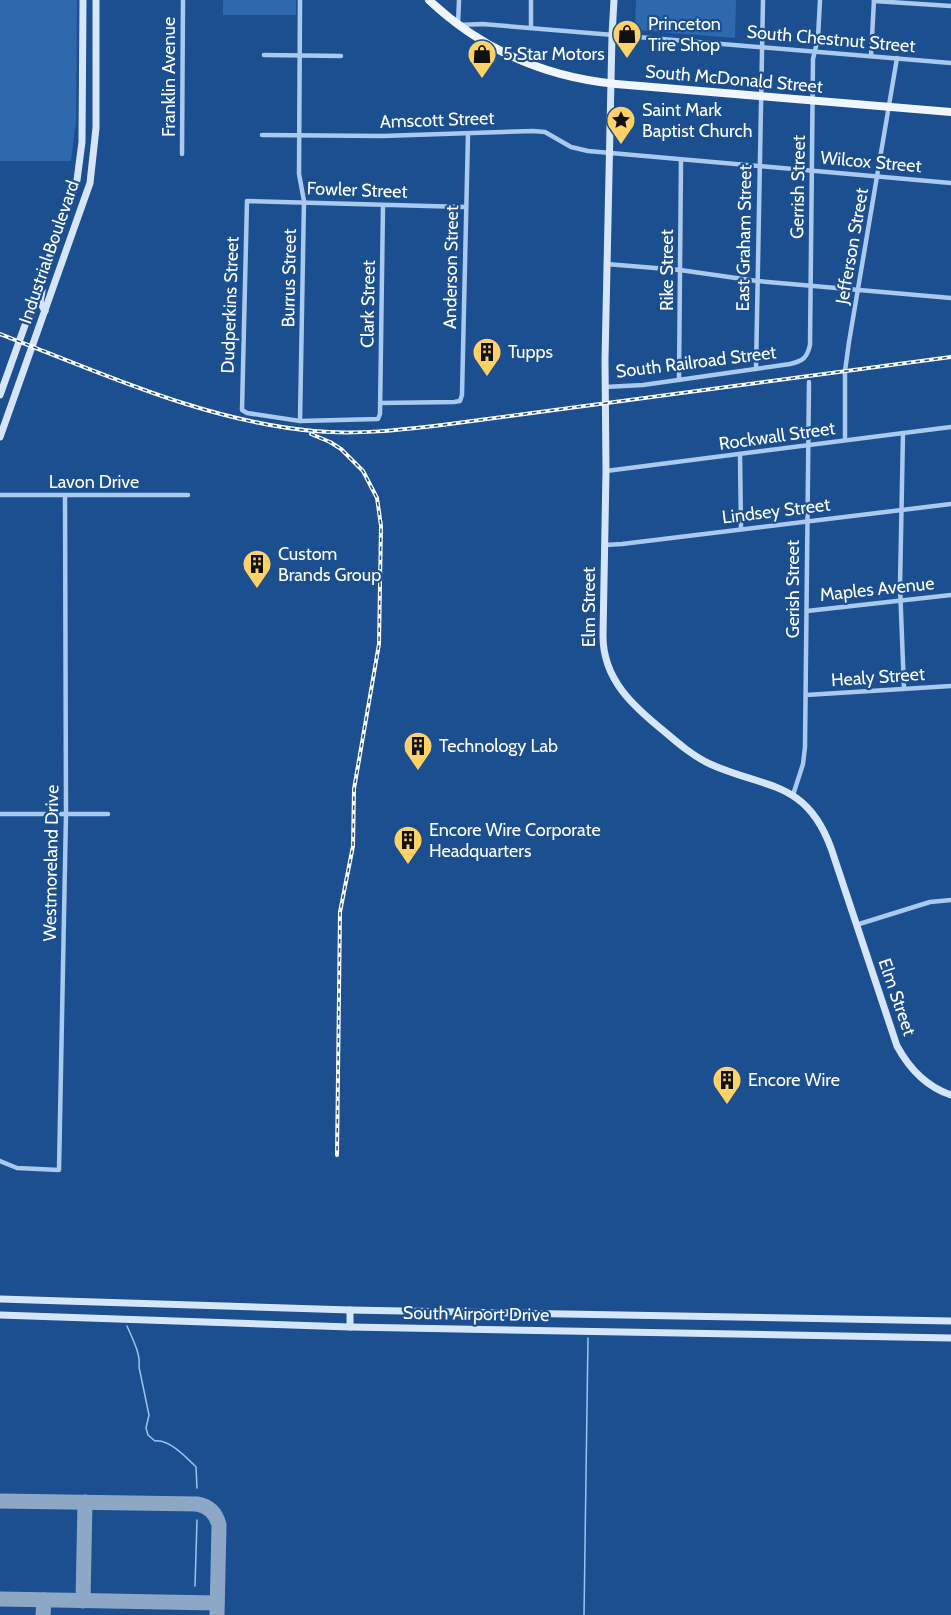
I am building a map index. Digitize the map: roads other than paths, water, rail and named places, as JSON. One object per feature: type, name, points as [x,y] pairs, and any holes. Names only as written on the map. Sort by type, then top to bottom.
[{"type":"main road","name":"Industrial Boulevard","points":[[0,395],[71,201],[81,160],[83,0]]},
{"type":"main road","name":"Industrial Boulevard","points":[[0,437],[86,199],[94,162],[96,128],[96,0]]},
{"type":"main road","name":"South McDonald Street","points":[[429,0],[482,42],[525,63],[567,76],[610,83],[951,112]]},
{"type":"main road","name":"Elm Street","points":[[614,0],[606,264],[603,650],[611,675],[626,699],[696,757],[715,766],[780,788],[807,806],[825,831],[891,1030],[901,1053],[923,1079],[951,1095]]},
{"type":"main road","points":[[83,9],[96,9]]},
{"type":"main road","points":[[83,27],[96,27]]},
{"type":"main road","points":[[45,311],[40,302],[48,275],[48,262],[62,264]]},
{"type":"main road","name":"South Airport Drive","points":[[0,1299],[350,1310],[951,1321]]},
{"type":"main road","points":[[350,1310],[350,1327]]},
{"type":"main road","name":"South Airport Drive","points":[[0,1315],[350,1327],[951,1338]]},
{"type":"street","name":"Franklin Avenue","points":[[182,154],[183,0]]},
{"type":"street","name":"Burrus Street","points":[[300,0],[299,174],[304,201],[300,421]]},
{"type":"street","points":[[458,25],[459,0]]},
{"type":"street","points":[[531,0],[531,28]]},
{"type":"street","name":"East Graham Street","points":[[756,369],[763,0]]},
{"type":"street","name":"Gerrish Street","points":[[790,364],[804,359],[810,345],[812,100],[820,0]]},
{"type":"street","points":[[871,56],[874,1],[951,6]]},
{"type":"street","name":"South Chestnut Street","points":[[458,25],[482,24],[951,63]]},
{"type":"street","points":[[264,55],[340,56]]},
{"type":"street","name":"Jefferson Street","points":[[845,440],[845,371],[897,58]]},
{"type":"street","name":"Amscott Street","points":[[262,135],[545,132],[571,147],[609,154]]},
{"type":"street","name":"Anderson Street","points":[[380,403],[460,401],[462,395],[468,134]]},
{"type":"street","name":"Wilcox Street","points":[[609,154],[951,183]]},
{"type":"street","name":"Rike Street","points":[[679,380],[681,160]]},
{"type":"street","name":"Fowler Street","points":[[247,201],[465,207]]},
{"type":"street","name":"Dudperkins Street","points":[[247,201],[242,410],[247,413],[300,421]]},
{"type":"street","name":"Clark Street","points":[[380,403],[383,205]]},
{"type":"street","points":[[606,264],[680,270],[757,281],[951,298]]},
{"type":"street","name":"South Railroad Street","points":[[604,387],[679,380],[790,364]]},
{"type":"street","name":"Gerish Street","points":[[793,795],[804,756],[809,382]]},
{"type":"street","points":[[300,421],[378,419],[380,403]]},
{"type":"street","name":"Rockwall Street","points":[[606,471],[951,427]]},
{"type":"street","points":[[903,433],[901,600],[904,689]]},
{"type":"street","points":[[740,454],[741,528]]},
{"type":"street","name":"Lavon Drive","points":[[0,495],[188,495]]},
{"type":"street","name":"Westmoreland Drive","points":[[0,1161],[17,1168],[59,1170],[66,814],[65,495]]},
{"type":"street","name":"Lindsey Street","points":[[605,545],[951,504]]},
{"type":"street","name":"Maples Avenue","points":[[807,611],[951,594]]},
{"type":"street","name":"Healy Street","points":[[806,695],[951,686]]},
{"type":"street","points":[[0,814],[108,814]]},
{"type":"street","points":[[856,925],[930,902],[951,900]]},
{"type":"waterway","points":[[127,1326],[139,1357],[149,1415],[146,1428],[148,1435],[155,1441],[171,1446],[196,1467],[197,1488]]},
{"type":"waterway","points":[[584,1615],[588,1338]]},
{"type":"waterway","points":[[195,1586],[197,1520]]},
{"type":"railway","points":[[0,334],[115,379],[193,406],[273,426],[330,432],[378,431],[442,425],[951,357]]},
{"type":"railway","points":[[311,434],[341,449],[363,471],[377,498],[381,526],[379,644],[354,789],[353,846],[340,912],[337,1155]]},
{"type":"place","name":"Princeton Tire Shop","points":[[627,60]]},
{"type":"place","name":"5 Star Motors","points":[[482,80]]},
{"type":"place","name":"Saint Mark Baptist Church","points":[[621,146]]},
{"type":"place","name":"Tupps","points":[[487,378]]},
{"type":"place","name":"Custom Brands Group","points":[[257,590]]},
{"type":"place","name":"Technology Lab","points":[[418,772]]},
{"type":"place","name":"Encore Wire Corporate Headquarters","points":[[408,866]]},
{"type":"place","name":"Encore Wire","points":[[727,1106]]}]
